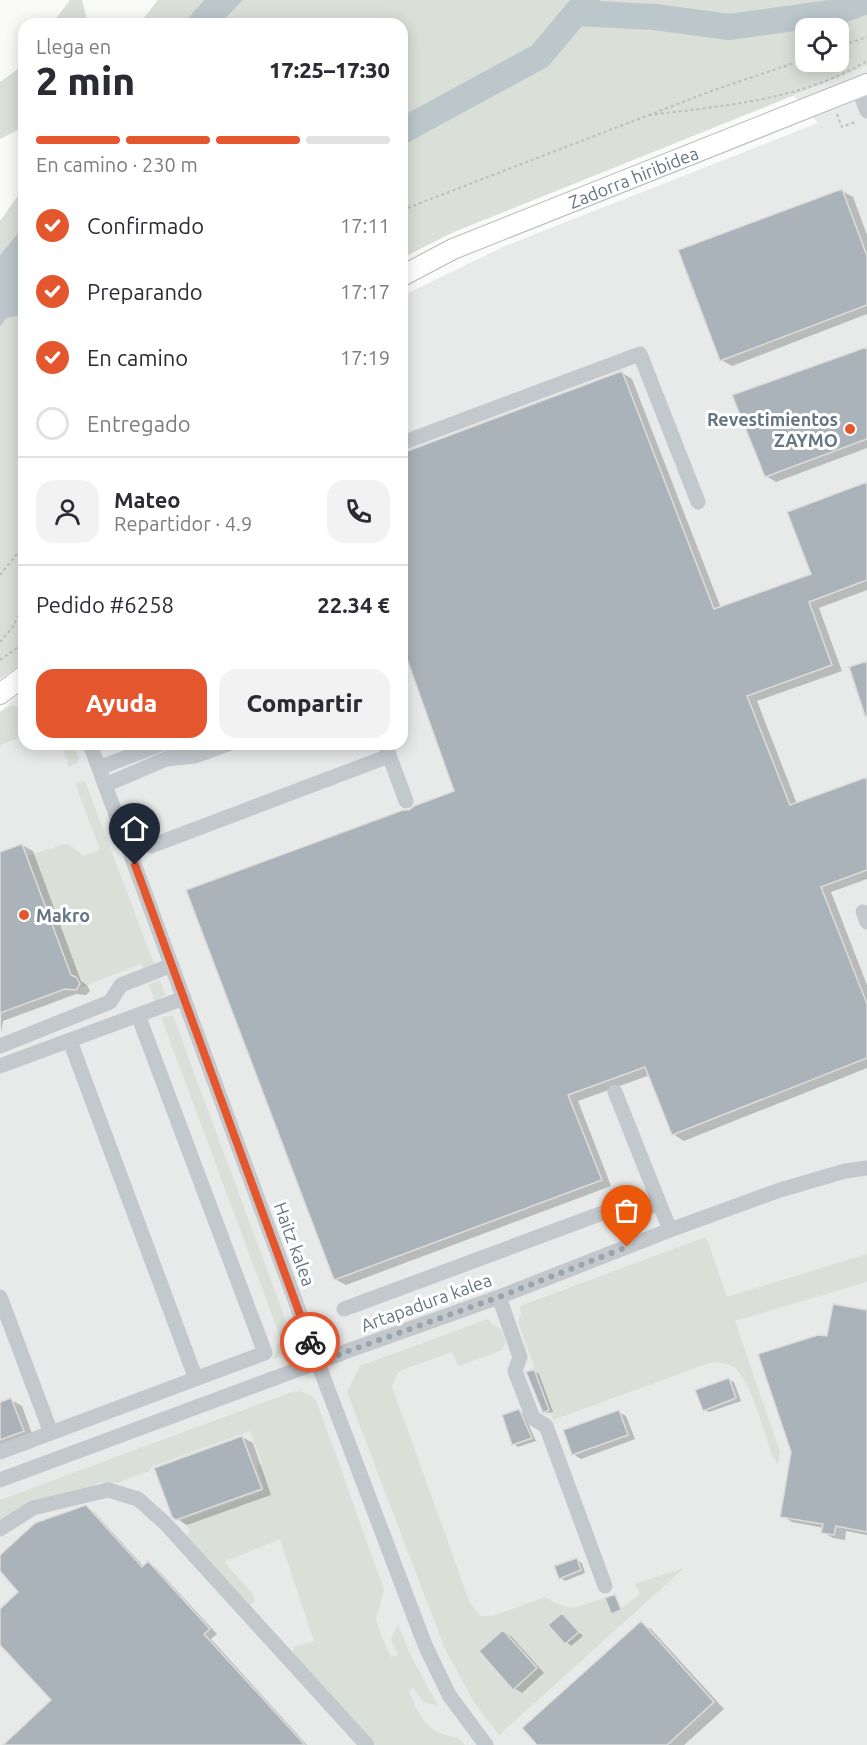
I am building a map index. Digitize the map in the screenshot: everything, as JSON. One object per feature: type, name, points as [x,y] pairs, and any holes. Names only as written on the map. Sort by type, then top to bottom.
[{"type":"main road","name":"Zadorra hiribidea","points":[[408,273],[453,249],[862,86]]},
{"type":"main road","points":[[0,694],[18,680]]},
{"type":"street","points":[[862,86],[867,111]]},
{"type":"street","points":[[408,441],[640,354],[698,502]]},
{"type":"street","name":"Haitz kalea","points":[[92,750],[425,1645],[449,1695],[486,1745]]},
{"type":"street","points":[[99,768],[146,750]]},
{"type":"street","points":[[105,784],[166,759],[179,750]]},
{"type":"street","points":[[166,759],[195,756],[212,750]]},
{"type":"street","points":[[150,846],[387,750],[406,801]]},
{"type":"street","points":[[0,1046],[110,1002],[121,985],[172,965]]},
{"type":"street","points":[[0,1066],[184,998]]},
{"type":"street","points":[[0,1452],[265,1353],[138,1015]]},
{"type":"street","points":[[70,1041],[196,1378]]},
{"type":"street","points":[[615,1092],[670,1230]]},
{"type":"street","name":"Artapadura kalea","points":[[0,1480],[499,1297],[670,1230],[801,1183],[845,1171],[867,1168]]},
{"type":"street","points":[[344,1309],[608,1211],[660,1204]]},
{"type":"street","points":[[0,1297],[51,1433]]},
{"type":"street","points":[[499,1297],[520,1357],[515,1371],[533,1418],[546,1426],[604,1586]]},
{"type":"street","points":[[0,1529],[33,1508],[108,1490],[138,1499],[165,1523],[366,1745]]},
{"type":"path","points":[[849,43],[867,37]]},
{"type":"path","points":[[643,116],[751,101],[801,90],[856,68],[867,61]]},
{"type":"path","points":[[408,208],[643,116],[795,63]]},
{"type":"path","points":[[0,575],[18,552]]},
{"type":"path","points":[[0,642],[18,617]]},
{"type":"path","points":[[0,660],[18,647]]},
{"type":"shaded area","points":[[70,0],[82,0],[86,18],[56,18]]},
{"type":"shaded area","points":[[158,0],[204,0],[188,18],[144,18]]},
{"type":"shaded area","points":[[204,0],[243,0],[226,18],[188,18]]},
{"type":"shaded area","points":[[243,0],[867,0],[867,66],[454,232],[408,255],[408,18],[226,18]]},
{"type":"shaded area","points":[[867,66],[867,1745],[0,1745],[0,712],[18,696],[18,750],[408,750],[408,293],[505,246],[818,123],[794,96]]},
{"type":"shaded area","points":[[18,69],[18,130],[0,139],[0,82]]},
{"type":"shaded area","points":[[18,196],[18,233],[0,255],[0,221]]},
{"type":"shaded area","points":[[18,233],[18,302],[0,327],[0,255]]},
{"type":"shaded area","points":[[18,302],[18,666],[0,679],[0,327]]},
{"type":"shaded area","points":[[11,706],[18,707],[18,738],[0,745],[0,712]]},
{"type":"shaded area","points":[[63,750],[75,750],[79,759],[77,763],[69,767]]},
{"type":"shaded area","points":[[85,781],[154,964],[143,968],[141,964],[79,988],[79,980],[71,976],[27,856],[64,844],[70,845],[83,856],[100,850],[75,783]]},
{"type":"shaded area","points":[[160,980],[165,995],[155,1002],[149,984]]},
{"type":"shaded area","points":[[173,1016],[295,1345],[290,1353],[272,1359],[281,1339],[161,1017]]},
{"type":"shaded area","points":[[706,1237],[727,1297],[867,1254],[867,1282],[735,1321],[780,1452],[778,1464],[772,1455],[745,1381],[732,1366],[718,1362],[709,1363],[553,1420],[518,1322],[521,1314],[520,1306]]},
{"type":"shaded area","points":[[488,1319],[501,1329],[506,1342],[502,1350],[459,1366],[452,1352],[402,1370],[396,1375],[392,1387],[470,1603],[481,1616],[493,1616],[545,1597],[568,1607],[580,1606],[605,1598],[611,1613],[621,1609],[640,1594],[635,1584],[684,1568],[499,1735],[474,1702],[445,1649],[347,1392],[360,1366]]},
{"type":"shaded area","points":[[300,1391],[317,1402],[384,1590],[376,1619],[391,1657],[398,1655],[391,1639],[398,1625],[411,1656],[438,1706],[424,1702],[413,1688],[409,1691],[417,1710],[434,1730],[455,1738],[465,1745],[376,1745],[292,1653],[294,1647],[314,1641],[280,1539],[224,1562],[253,1594],[255,1601],[250,1605],[187,1537],[190,1530],[181,1521],[263,1491],[257,1466],[262,1463],[250,1431],[151,1467],[150,1471],[117,1483],[99,1483],[0,1519],[0,1500]]},
{"type":"building","points":[[842,189],[867,256],[867,305],[720,361],[678,250]]},
{"type":"building","points":[[867,347],[867,439],[765,477],[732,395]]},
{"type":"building","points":[[622,371],[714,609],[811,574],[787,512],[867,482],[867,580],[809,602],[832,665],[747,696],[790,805],[867,777],[867,870],[821,887],[867,1004],[867,1058],[672,1135],[645,1067],[568,1095],[602,1180],[334,1280],[186,890],[403,810],[409,810],[454,791],[408,662],[408,451]]},
{"type":"building","points":[[867,661],[867,716],[865,716],[849,667]]},
{"type":"building","name":"Makro","points":[[22,844],[71,975],[76,977],[80,984],[76,990],[65,989],[0,1013],[0,852]]},
{"type":"building","points":[[833,1304],[867,1310],[867,1532],[836,1526],[834,1535],[821,1533],[823,1524],[780,1517],[791,1452],[758,1354],[818,1335],[827,1336]]},
{"type":"building","points":[[534,1369],[549,1410],[543,1413],[526,1372]]},
{"type":"building","points":[[729,1378],[736,1398],[703,1411],[695,1390]]},
{"type":"building","points":[[11,1398],[24,1431],[0,1440],[0,1402]]},
{"type":"building","points":[[519,1409],[532,1438],[512,1445],[502,1415]]},
{"type":"building","points":[[619,1410],[628,1435],[572,1455],[563,1430]]},
{"type":"building","points":[[242,1436],[262,1489],[176,1520],[172,1517],[154,1468]]},
{"type":"building","points":[[86,1505],[142,1567],[148,1561],[210,1629],[204,1634],[305,1745],[3,1745],[51,1700],[0,1645],[0,1609],[18,1592],[0,1571],[0,1555],[35,1523]]},
{"type":"building","points":[[577,1558],[581,1570],[559,1579],[554,1566]]},
{"type":"building","points":[[615,1594],[621,1610],[611,1614],[605,1598]]},
{"type":"building","points":[[562,1613],[579,1632],[565,1644],[548,1625]]},
{"type":"building","points":[[641,1621],[714,1702],[667,1745],[537,1745],[522,1728]]},
{"type":"building","points":[[503,1630],[537,1668],[513,1690],[479,1651]]},
{"type":"waterway","points":[[408,128],[540,56],[587,0]]},
{"type":"waterway","points":[[576,13],[655,17],[729,27],[837,12],[867,1]]},
{"type":"waterway","points":[[0,306],[18,302]]},
{"type":"way so far","points":[[310,1342],[318,1362],[499,1297],[627,1247]]},
{"type":"place","name":"Revestimientos ZAYMO","points":[[850,429]]},
{"type":"place","name":"Makro","points":[[24,915]]},
{"type":"route","points":[[135,865],[310,1342]]}]
